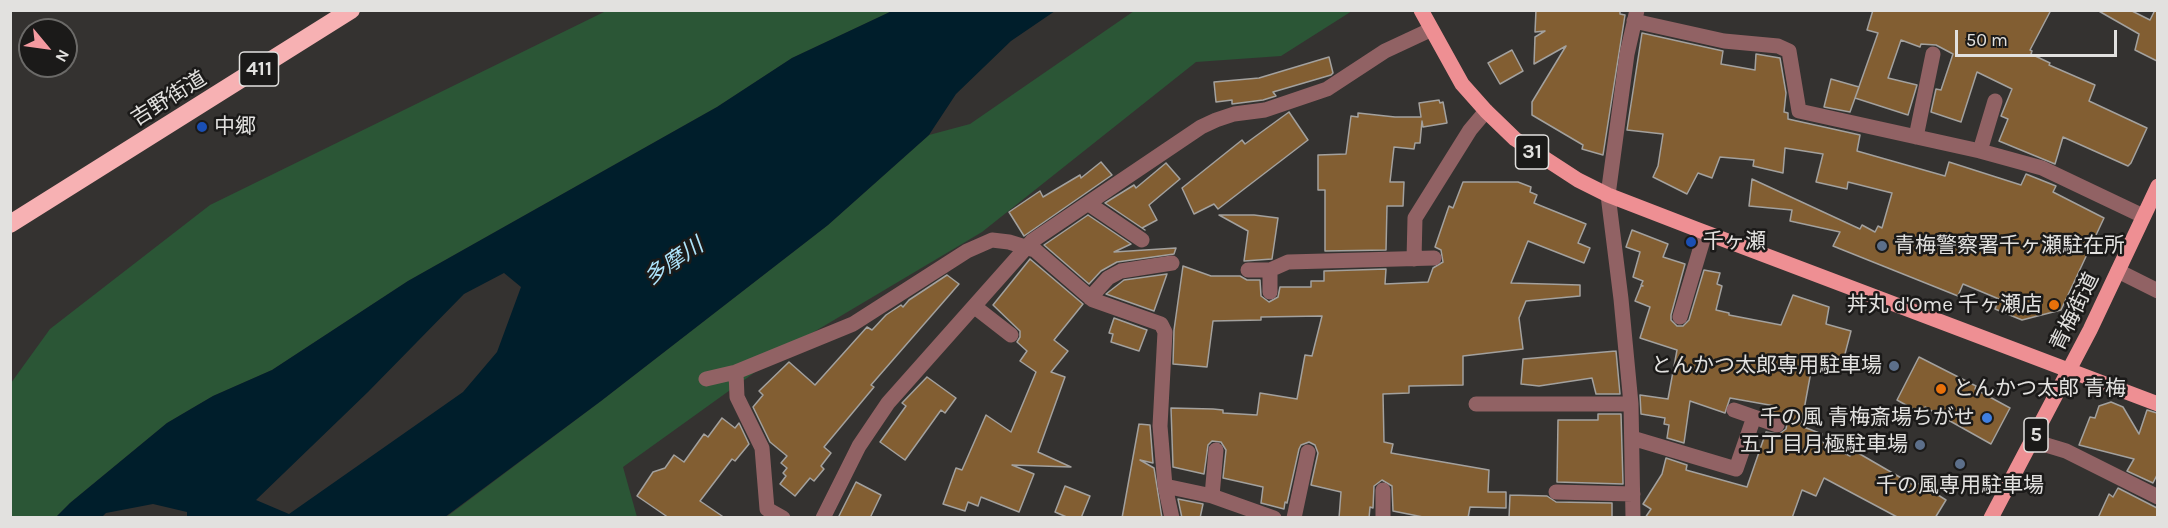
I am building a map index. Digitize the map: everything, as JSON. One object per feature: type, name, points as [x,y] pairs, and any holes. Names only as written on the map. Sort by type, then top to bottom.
[{"type":"highway","name":"吉野街道","points":[[10,224],[351,10]]},
{"type":"main road","name":"31","points":[[1421,10],[1430,30],[1462,84],[1486,111],[1515,139],[1536,154],[1608,195],[2157,404]]},
{"type":"main road","name":"青梅街道","points":[[1991,518],[2070,371],[2157,186]]},
{"type":"street","points":[[1633,518],[1631,404],[1622,299],[1608,195],[1635,16],[1724,41],[1778,46],[1789,51],[1799,111],[1980,151],[2061,176],[2144,216]]},
{"type":"street","points":[[823,518],[859,446],[888,403],[1032,241],[1201,127],[1234,114],[1265,110],[1327,89],[1385,51],[1430,30]]},
{"type":"street","points":[[1916,137],[1933,54]]},
{"type":"street","points":[[1980,151],[1995,101]]},
{"type":"street","points":[[1414,259],[1415,218],[1470,130],[1486,111]]},
{"type":"street","points":[[1089,204],[1142,240]]},
{"type":"street","points":[[1680,316],[1701,231]]},
{"type":"street","points":[[706,379],[736,372],[853,324],[967,251],[992,240],[1035,250],[1090,298],[1161,324],[1165,332],[1160,426],[1165,486],[1172,518]]},
{"type":"street","points":[[1248,270],[1270,270],[1288,262],[1434,258]]},
{"type":"street","points":[[1090,298],[1108,278],[1121,271],[1172,263]]},
{"type":"street","points":[[1270,270],[1270,292]]},
{"type":"street","points":[[2118,272],[2157,291]]},
{"type":"street","points":[[975,307],[1011,335]]},
{"type":"street","points":[[736,372],[737,397],[762,448],[767,509],[783,518]]},
{"type":"street","points":[[1476,404],[1631,404]]},
{"type":"street","points":[[1734,410],[1777,425]]},
{"type":"street","points":[[1632,438],[1736,469],[1754,417]]},
{"type":"street","points":[[2033,441],[2066,451],[2157,497]]},
{"type":"street","points":[[1212,496],[1216,450]]},
{"type":"street","points":[[1294,518],[1308,452]]},
{"type":"street","points":[[1165,486],[1212,496],[1274,518]]},
{"type":"street","points":[[1383,490],[1383,518]]},
{"type":"street","points":[[1556,492],[1633,494]]},
{"type":"green space","points":[[606,11],[892,11],[792,58],[717,107],[408,281],[272,370],[213,396],[167,423],[56,517],[11,518],[11,383],[50,329],[210,205]]},
{"type":"green space","points":[[1134,11],[1352,11],[1281,56],[1196,62],[982,232],[797,342],[623,467],[637,517],[445,518],[601,401],[828,225],[929,135],[970,124]]},
{"type":"water","name":"多摩川","points":[[892,11],[1055,11],[1011,41],[956,94],[929,135],[828,225],[601,401],[445,517],[187,518],[187,512],[153,504],[106,513],[102,517],[56,517],[167,423],[213,396],[272,370],[408,281],[717,107],[792,58]],"holes":[[[504,273],[521,287],[497,352],[463,392],[289,514],[256,500],[368,392],[464,294]]]},
{"type":"building","points":[[1536,10],[1620,10],[1620,14],[1625,15],[1603,155],[1582,149],[1583,145],[1532,115],[1532,102],[1566,46],[1534,64],[1535,37],[1545,31],[1535,32]]},
{"type":"building","points":[[1873,10],[2051,10],[2030,50],[2031,54],[2050,63],[2049,65],[2095,85],[2089,101],[2147,128],[2131,163],[2128,166],[2063,137],[2055,164],[1999,141],[2008,119],[2001,116],[2012,89],[1977,72],[1961,122],[1931,112],[1936,89],[1941,90],[1953,54],[1936,45],[1921,44],[1920,47],[1901,40],[1888,78],[1917,85],[1908,115],[1855,98],[1878,33],[1867,30]]},
{"type":"building","points":[[2097,10],[2130,10],[2150,20],[2157,10],[2157,61],[2135,50],[2139,34]]},
{"type":"building","points":[[1642,33],[1723,51],[1721,64],[1755,70],[1756,54],[1780,58],[1786,93],[1784,112],[1788,113],[1788,119],[1860,135],[1857,151],[1945,176],[1949,162],[2021,185],[2026,174],[2056,186],[2053,192],[2104,218],[2061,310],[2022,320],[1995,309],[1999,299],[1963,284],[1958,296],[1833,246],[1840,232],[1790,221],[1792,210],[1749,206],[1752,179],[1860,229],[1862,225],[1875,232],[1878,226],[1882,228],[1892,193],[1848,182],[1847,189],[1816,182],[1823,154],[1785,148],[1783,173],[1753,166],[1754,160],[1720,157],[1712,178],[1698,173],[1687,194],[1653,177],[1658,166],[1663,134],[1627,130]]},
{"type":"building","points":[[1512,50],[1523,71],[1500,84],[1488,63]]},
{"type":"building","points":[[1329,57],[1333,73],[1331,75],[1273,92],[1276,96],[1263,100],[1232,104],[1232,100],[1216,102],[1214,82],[1259,78]]},
{"type":"building","points":[[1831,79],[1859,87],[1850,112],[1824,107]]},
{"type":"building","points":[[1439,100],[1440,103],[1443,102],[1447,123],[1423,127],[1422,121],[1420,143],[1415,143],[1414,149],[1394,147],[1390,182],[1404,182],[1403,206],[1387,206],[1386,250],[1325,251],[1325,190],[1318,190],[1318,155],[1346,154],[1351,116],[1358,117],[1358,113],[1421,117],[1419,103]]},
{"type":"building","points":[[1289,112],[1308,140],[1218,209],[1214,204],[1194,214],[1182,188],[1242,140],[1245,144]]},
{"type":"building","points":[[1101,162],[1112,175],[1024,236],[1009,212],[1040,191],[1043,197],[1080,175],[1081,178]]},
{"type":"building","points":[[1166,163],[1180,179],[1149,205],[1157,220],[1142,228],[1105,203],[1134,185],[1136,188]]},
{"type":"building","points":[[1463,182],[1518,182],[1531,187],[1530,192],[1537,195],[1534,203],[1586,224],[1578,243],[1590,248],[1584,263],[1528,241],[1511,283],[1580,285],[1580,296],[1526,301],[1519,318],[1523,349],[1463,356],[1463,385],[1409,386],[1409,393],[1383,394],[1384,442],[1393,444],[1391,453],[1489,470],[1488,492],[1506,492],[1506,508],[1470,507],[1468,518],[1428,518],[1393,511],[1392,486],[1382,480],[1374,486],[1373,508],[1370,507],[1369,518],[1339,518],[1341,492],[1311,485],[1318,453],[1315,445],[1309,442],[1301,445],[1299,449],[1284,509],[1261,503],[1263,487],[1223,478],[1226,450],[1221,442],[1212,441],[1208,445],[1204,474],[1173,467],[1171,408],[1213,409],[1223,410],[1223,413],[1257,415],[1260,393],[1297,399],[1305,355],[1312,356],[1322,316],[1213,321],[1207,367],[1173,364],[1174,330],[1183,266],[1211,276],[1240,276],[1247,280],[1260,280],[1261,296],[1269,302],[1278,297],[1280,287],[1311,287],[1311,281],[1324,281],[1324,271],[1386,269],[1385,284],[1428,282],[1433,268],[1443,262],[1441,250],[1435,247],[1449,206],[1453,208]]},
{"type":"building","points":[[1088,215],[1131,244],[1114,252],[1176,248],[1174,254],[1117,262],[1101,271],[1089,284],[1044,245]]},
{"type":"building","points":[[1219,215],[1278,218],[1272,259],[1244,261],[1248,231]]},
{"type":"building","points":[[1632,230],[1668,244],[1663,257],[1685,264],[1671,315],[1671,320],[1677,326],[1683,326],[1689,320],[1704,270],[1720,273],[1717,284],[1722,286],[1716,310],[1729,313],[1729,315],[1781,325],[1793,295],[1829,307],[1826,324],[1851,331],[1840,373],[1812,366],[1801,426],[1822,434],[1820,441],[1850,456],[1853,450],[1915,486],[1917,483],[1946,500],[1935,518],[1899,518],[1824,478],[1816,496],[1802,490],[1792,518],[1645,518],[1651,509],[1643,504],[1662,474],[1666,458],[1687,465],[1686,470],[1747,487],[1766,432],[1779,434],[1786,429],[1787,424],[1784,418],[1773,413],[1775,406],[1730,398],[1725,413],[1690,401],[1684,443],[1667,438],[1669,425],[1664,424],[1665,418],[1641,414],[1640,395],[1668,399],[1677,350],[1640,338],[1650,307],[1635,301],[1643,286],[1641,285],[1643,281],[1633,277],[1640,252],[1626,247]]},
{"type":"building","points":[[1030,259],[1083,304],[1054,340],[1068,351],[1051,372],[1065,377],[1038,452],[1071,467],[1012,465],[1034,474],[1019,512],[981,497],[978,506],[968,502],[965,511],[943,504],[956,468],[962,470],[986,415],[1011,432],[1036,372],[1020,361],[1027,351],[1017,342],[1020,331],[993,305]]},
{"type":"building","points":[[1167,274],[1154,311],[1106,294],[1124,280]]},
{"type":"building","points":[[947,275],[959,284],[871,385],[874,387],[824,447],[831,453],[821,466],[824,469],[814,481],[810,478],[795,496],[780,484],[786,476],[783,473],[787,468],[781,463],[787,456],[770,442],[753,407],[763,395],[759,391],[789,362],[815,385],[867,327],[872,330],[886,315],[901,305],[903,307],[909,300]]},
{"type":"building","points":[[1114,318],[1147,330],[1139,351],[1111,342],[1113,334],[1109,333]]},
{"type":"building","points":[[1616,351],[1620,394],[1596,394],[1592,378],[1539,386],[1521,384],[1523,359]]},
{"type":"building","points":[[1919,357],[1976,386],[1975,389],[2010,408],[1991,444],[1925,407],[1922,414],[1897,400]]},
{"type":"building","points":[[927,377],[956,398],[945,413],[941,410],[905,460],[880,442],[906,406],[902,403]]},
{"type":"building","points":[[2111,402],[2123,407],[2139,434],[2147,410],[2157,413],[2157,475],[2153,483],[2127,471],[2134,459],[2079,445],[2090,417],[2095,418],[2099,406]]},
{"type":"building","points":[[1598,414],[1621,414],[1623,484],[1557,482],[1558,420],[1598,420]]},
{"type":"building","points":[[722,418],[735,428],[739,423],[749,444],[735,461],[732,459],[700,501],[725,518],[669,518],[637,496],[653,472],[665,468],[674,455],[684,462],[704,434],[708,437]]},
{"type":"building","points":[[1139,424],[1150,425],[1153,463],[1140,460],[1154,468],[1162,518],[1122,518]]},
{"type":"building","points":[[856,482],[881,495],[870,518],[838,518]]},
{"type":"building","points":[[1065,486],[1090,496],[1081,518],[1069,518],[1055,512]]},
{"type":"building","points":[[2118,488],[2157,508],[2157,518],[2098,518],[2109,494],[2113,497]]},
{"type":"building","points":[[1510,495],[1547,496],[1556,502],[1612,503],[1612,518],[1509,518]]},
{"type":"building","points":[[1178,499],[1203,504],[1200,518],[1182,518]]},
{"type":"place","name":"中郷","points":[[202,127]]},
{"type":"place","name":"千ヶ瀬","points":[[1691,242]]},
{"type":"place","name":"青梅警察署千ヶ瀬駐在所","points":[[1882,246]]},
{"type":"place","name":"丼丸 d'Ome 千ヶ瀬店","points":[[2054,305]]},
{"type":"place","name":"とんかつ太郎専用駐車場","points":[[1894,366]]},
{"type":"place","name":"とんかつ太郎 青梅","points":[[1941,389]]},
{"type":"place","name":"千の風 青梅斎場ちがせ","points":[[1987,418]]},
{"type":"place","name":"五丁目月極駐車場","points":[[1920,445]]},
{"type":"place","name":"千の風専用駐車場","points":[[1960,464]]}]
